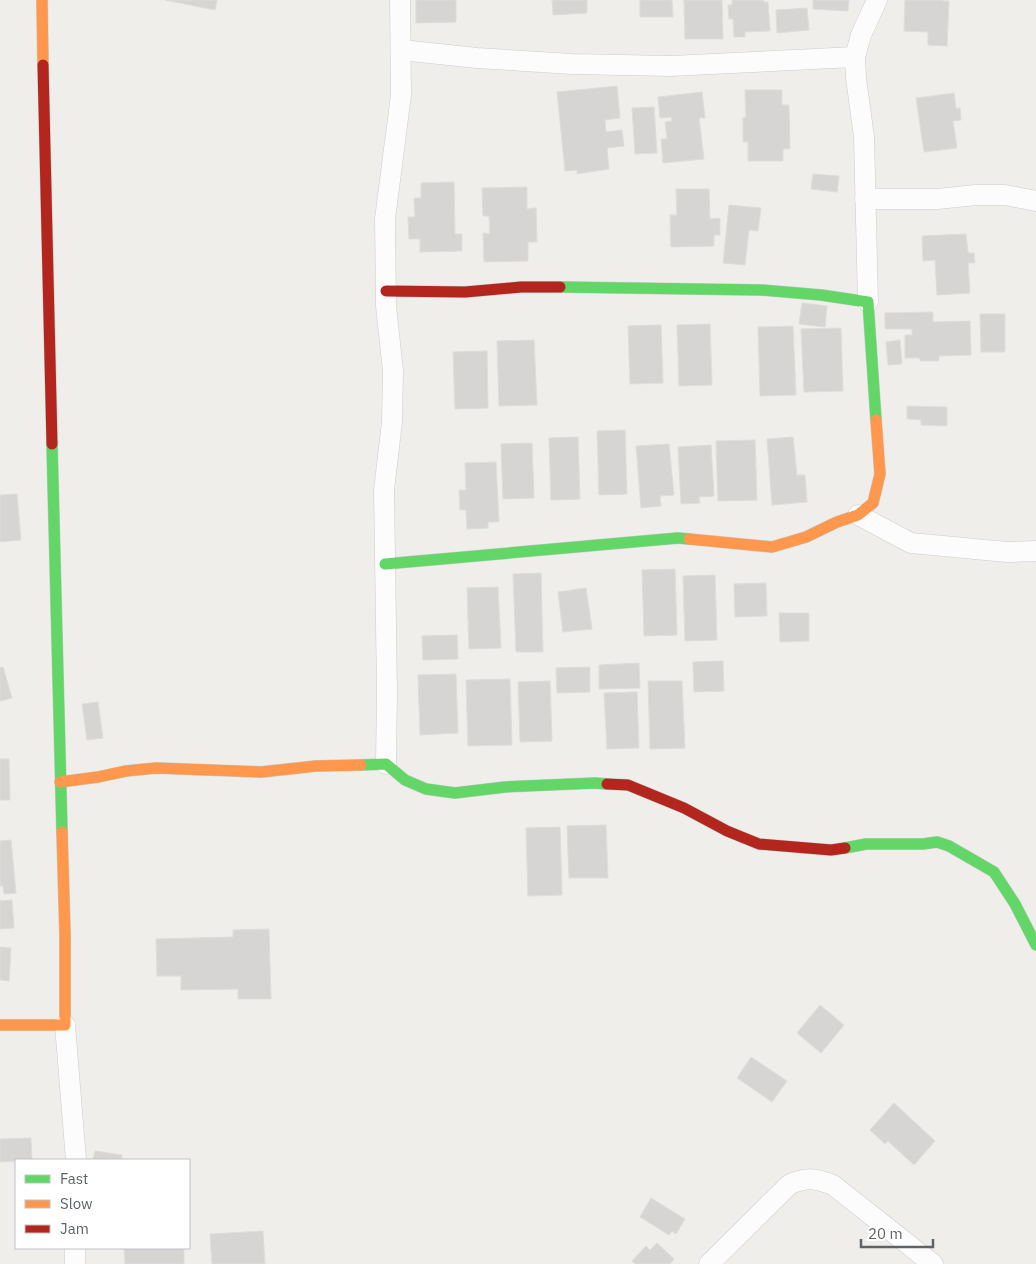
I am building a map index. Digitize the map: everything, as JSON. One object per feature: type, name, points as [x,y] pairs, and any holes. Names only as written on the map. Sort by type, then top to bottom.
[{"type":"street","points":[[42,0],[65,934],[65,1025],[76,1159]]},
{"type":"street","points":[[386,764],[387,692],[384,490],[392,422],[393,371],[386,306],[385,219],[401,95],[400,0]]},
{"type":"street","points":[[385,564],[678,538],[772,547],[806,537],[837,522],[858,515],[873,502],[880,474],[868,302],[864,137],[855,57],[861,35],[877,0]]},
{"type":"street","points":[[401,50],[476,58],[572,64],[670,66],[855,57]]},
{"type":"street","points":[[866,199],[937,199],[976,195],[1006,195],[1036,201]]},
{"type":"street","points":[[386,291],[465,292],[520,287],[761,290],[821,295],[868,302]]},
{"type":"street","points":[[858,515],[911,543],[1007,552],[1036,551]]},
{"type":"street","points":[[60,782],[156,768],[261,772],[316,766],[386,764],[405,780],[426,789],[455,793],[505,787],[595,782],[628,785],[684,808],[727,831],[759,844],[831,850],[866,844],[923,844],[938,842],[949,846],[994,872],[1015,904],[1036,945]]},
{"type":"street","points":[[0,1025],[65,1025]]},
{"type":"street","points":[[709,1264],[790,1184],[802,1179],[818,1179],[833,1185],[933,1264]]},
{"type":"street","points":[[75,1249],[75,1264]]},
{"type":"building","points":[[165,0],[217,0],[215,10]]},
{"type":"building","points":[[416,0],[456,0],[456,22],[416,23]]},
{"type":"building","points":[[552,0],[587,0],[587,13],[553,15]]},
{"type":"building","points":[[640,0],[672,0],[673,17],[640,17]]},
{"type":"building","points":[[684,0],[722,0],[723,39],[685,39]]},
{"type":"building","points":[[732,0],[763,0],[768,2],[770,31],[745,32],[745,37],[734,37],[733,19],[729,19],[728,5],[732,5]]},
{"type":"building","points":[[813,0],[849,0],[848,11],[813,9]]},
{"type":"building","points":[[905,0],[949,1],[947,46],[928,45],[928,32],[904,31]]},
{"type":"building","points":[[807,8],[809,30],[777,33],[776,10]]},
{"type":"building","points":[[617,86],[620,118],[605,120],[606,132],[622,130],[624,146],[607,148],[609,169],[577,174],[577,170],[565,171],[557,92]]},
{"type":"building","points":[[745,90],[782,90],[782,105],[789,105],[790,149],[783,149],[783,161],[748,161],[748,142],[743,142],[743,117],[746,117]]},
{"type":"building","points":[[702,92],[705,118],[699,118],[704,159],[663,163],[661,139],[667,139],[665,122],[672,121],[671,117],[660,118],[658,97]]},
{"type":"building","points":[[954,93],[956,109],[960,108],[961,120],[953,121],[957,148],[924,152],[916,98]]},
{"type":"building","points":[[654,107],[657,153],[635,154],[632,108]]},
{"type":"building","points":[[813,174],[839,176],[837,192],[811,189]]},
{"type":"building","points":[[454,182],[455,234],[462,234],[462,251],[420,252],[420,239],[409,239],[408,217],[415,217],[414,198],[421,198],[421,183]]},
{"type":"building","points":[[527,187],[527,209],[536,208],[537,242],[528,242],[528,261],[484,262],[483,233],[490,234],[489,216],[483,216],[482,188]]},
{"type":"building","points":[[676,189],[709,189],[710,219],[720,218],[720,235],[714,235],[714,246],[671,247],[670,215],[677,215]]},
{"type":"building","points":[[729,205],[761,208],[758,231],[749,230],[745,265],[723,263]]},
{"type":"building","points":[[966,234],[968,253],[974,253],[975,263],[968,263],[970,293],[937,295],[935,260],[923,261],[922,236]]},
{"type":"building","points":[[802,303],[827,306],[825,327],[799,324]]},
{"type":"building","points":[[933,312],[933,322],[970,321],[971,355],[939,356],[939,361],[920,361],[920,358],[905,358],[905,335],[912,335],[912,329],[885,329],[885,313]]},
{"type":"building","points":[[980,314],[1005,314],[1005,352],[981,352]]},
{"type":"building","points":[[710,324],[712,385],[679,386],[677,325]]},
{"type":"building","points":[[661,325],[663,383],[630,384],[628,326]]},
{"type":"building","points":[[793,326],[796,395],[760,396],[758,327]]},
{"type":"building","points":[[841,328],[843,391],[804,392],[801,329]]},
{"type":"building","points":[[534,340],[537,405],[499,406],[497,341]]},
{"type":"building","points":[[900,340],[902,364],[888,365],[886,342]]},
{"type":"building","points":[[487,351],[488,408],[455,409],[453,352]]},
{"type":"building","points":[[907,406],[947,407],[947,426],[921,425],[921,420],[907,419]]},
{"type":"building","points":[[625,430],[627,494],[599,495],[597,431]]},
{"type":"building","points":[[578,437],[580,499],[551,500],[549,438]]},
{"type":"building","points":[[793,437],[797,475],[805,475],[807,502],[772,505],[767,439]]},
{"type":"building","points":[[755,440],[757,500],[718,501],[716,441]]},
{"type":"building","points":[[532,443],[534,498],[503,499],[501,444]]},
{"type":"building","points":[[669,444],[674,495],[660,496],[661,506],[641,508],[636,446]]},
{"type":"building","points":[[711,445],[714,496],[699,497],[700,503],[681,504],[678,447]]},
{"type":"building","points":[[496,462],[499,522],[488,522],[488,528],[467,529],[466,510],[460,510],[459,490],[466,490],[465,463]]},
{"type":"building","points":[[17,494],[21,540],[0,542],[0,495]]},
{"type":"building","points":[[675,569],[677,635],[644,636],[642,570]]},
{"type":"building","points":[[541,573],[543,652],[516,652],[513,574]]},
{"type":"building","points":[[715,575],[717,640],[685,641],[683,576]]},
{"type":"building","points":[[766,583],[767,616],[735,617],[734,584]]},
{"type":"building","points":[[498,587],[501,648],[469,649],[467,588]]},
{"type":"building","points":[[586,588],[592,629],[563,632],[558,592]]},
{"type":"building","points":[[779,613],[809,613],[809,641],[780,642]]},
{"type":"building","points":[[457,635],[458,659],[423,660],[422,636]]},
{"type":"building","points":[[723,661],[724,691],[694,692],[693,662]]},
{"type":"building","points":[[639,663],[640,688],[599,689],[599,665]]},
{"type":"building","points":[[3,667],[12,698],[0,701],[0,668]]},
{"type":"building","points":[[590,667],[590,692],[557,693],[556,668]]},
{"type":"building","points":[[456,674],[458,733],[420,735],[418,675]]},
{"type":"building","points":[[510,679],[512,745],[468,746],[466,680]]},
{"type":"building","points":[[550,681],[552,741],[520,742],[518,682]]},
{"type":"building","points":[[648,681],[682,681],[685,748],[650,749]]},
{"type":"building","points":[[637,692],[639,748],[607,749],[604,693]]},
{"type":"building","points":[[98,702],[103,738],[87,740],[82,704]]},
{"type":"building","points":[[0,759],[9,759],[10,800],[0,800]]},
{"type":"building","points":[[606,825],[608,878],[569,878],[567,826]]},
{"type":"building","points":[[560,827],[562,895],[528,896],[526,828]]},
{"type":"building","points":[[11,840],[16,893],[4,894],[3,886],[0,886],[0,841]]},
{"type":"building","points":[[12,900],[14,928],[0,929],[0,901]]},
{"type":"building","points":[[269,929],[271,999],[238,999],[238,989],[181,990],[181,976],[157,976],[156,939],[233,937],[233,930]]},
{"type":"building","points":[[0,947],[11,948],[9,981],[0,980]]},
{"type":"building","points":[[820,1005],[844,1025],[821,1053],[797,1033]]},
{"type":"building","points":[[751,1057],[787,1081],[772,1102],[737,1078]]},
{"type":"building","points":[[894,1103],[935,1141],[914,1165],[888,1141],[885,1144],[870,1130]]},
{"type":"building","points":[[31,1138],[32,1159],[15,1159],[15,1161],[0,1162],[0,1139]]},
{"type":"building","points":[[95,1151],[122,1155],[121,1159],[93,1159]]},
{"type":"building","points":[[651,1198],[685,1219],[676,1234],[672,1231],[669,1235],[640,1217]]},
{"type":"building","points":[[263,1231],[265,1264],[212,1264],[210,1234]]},
{"type":"building","points":[[657,1243],[674,1259],[670,1264],[635,1264],[632,1261],[646,1246],[650,1250]]},
{"type":"building","points":[[124,1249],[184,1249],[184,1264],[125,1264]]},
{"type":"traffic: fast","points":[[560,287],[761,290],[821,295],[868,302],[876,420]]},
{"type":"traffic: fast","points":[[52,444],[62,832]]},
{"type":"traffic: fast","points":[[385,564],[678,538],[689,539]]},
{"type":"traffic: fast","points":[[361,765],[386,764],[405,780],[426,789],[455,793],[505,787],[607,784]]},
{"type":"traffic: fast","points":[[845,848],[866,844],[923,844],[937,842],[949,846],[994,872],[1015,904],[1036,945]]},
{"type":"traffic: slow","points":[[42,0],[43,65]]},
{"type":"traffic: slow","points":[[689,539],[772,547],[806,537],[837,522],[858,515],[873,503],[880,474],[876,420]]},
{"type":"traffic: slow","points":[[60,782],[156,768],[261,772],[316,766],[361,765]]},
{"type":"traffic: slow","points":[[0,1025],[65,1025],[62,832]]},
{"type":"traffic: jam","points":[[43,65],[52,444]]},
{"type":"traffic: jam","points":[[386,291],[465,292],[521,287],[560,287]]},
{"type":"traffic: jam","points":[[607,784],[628,785],[684,808],[727,831],[759,844],[831,850],[845,848]]}]
